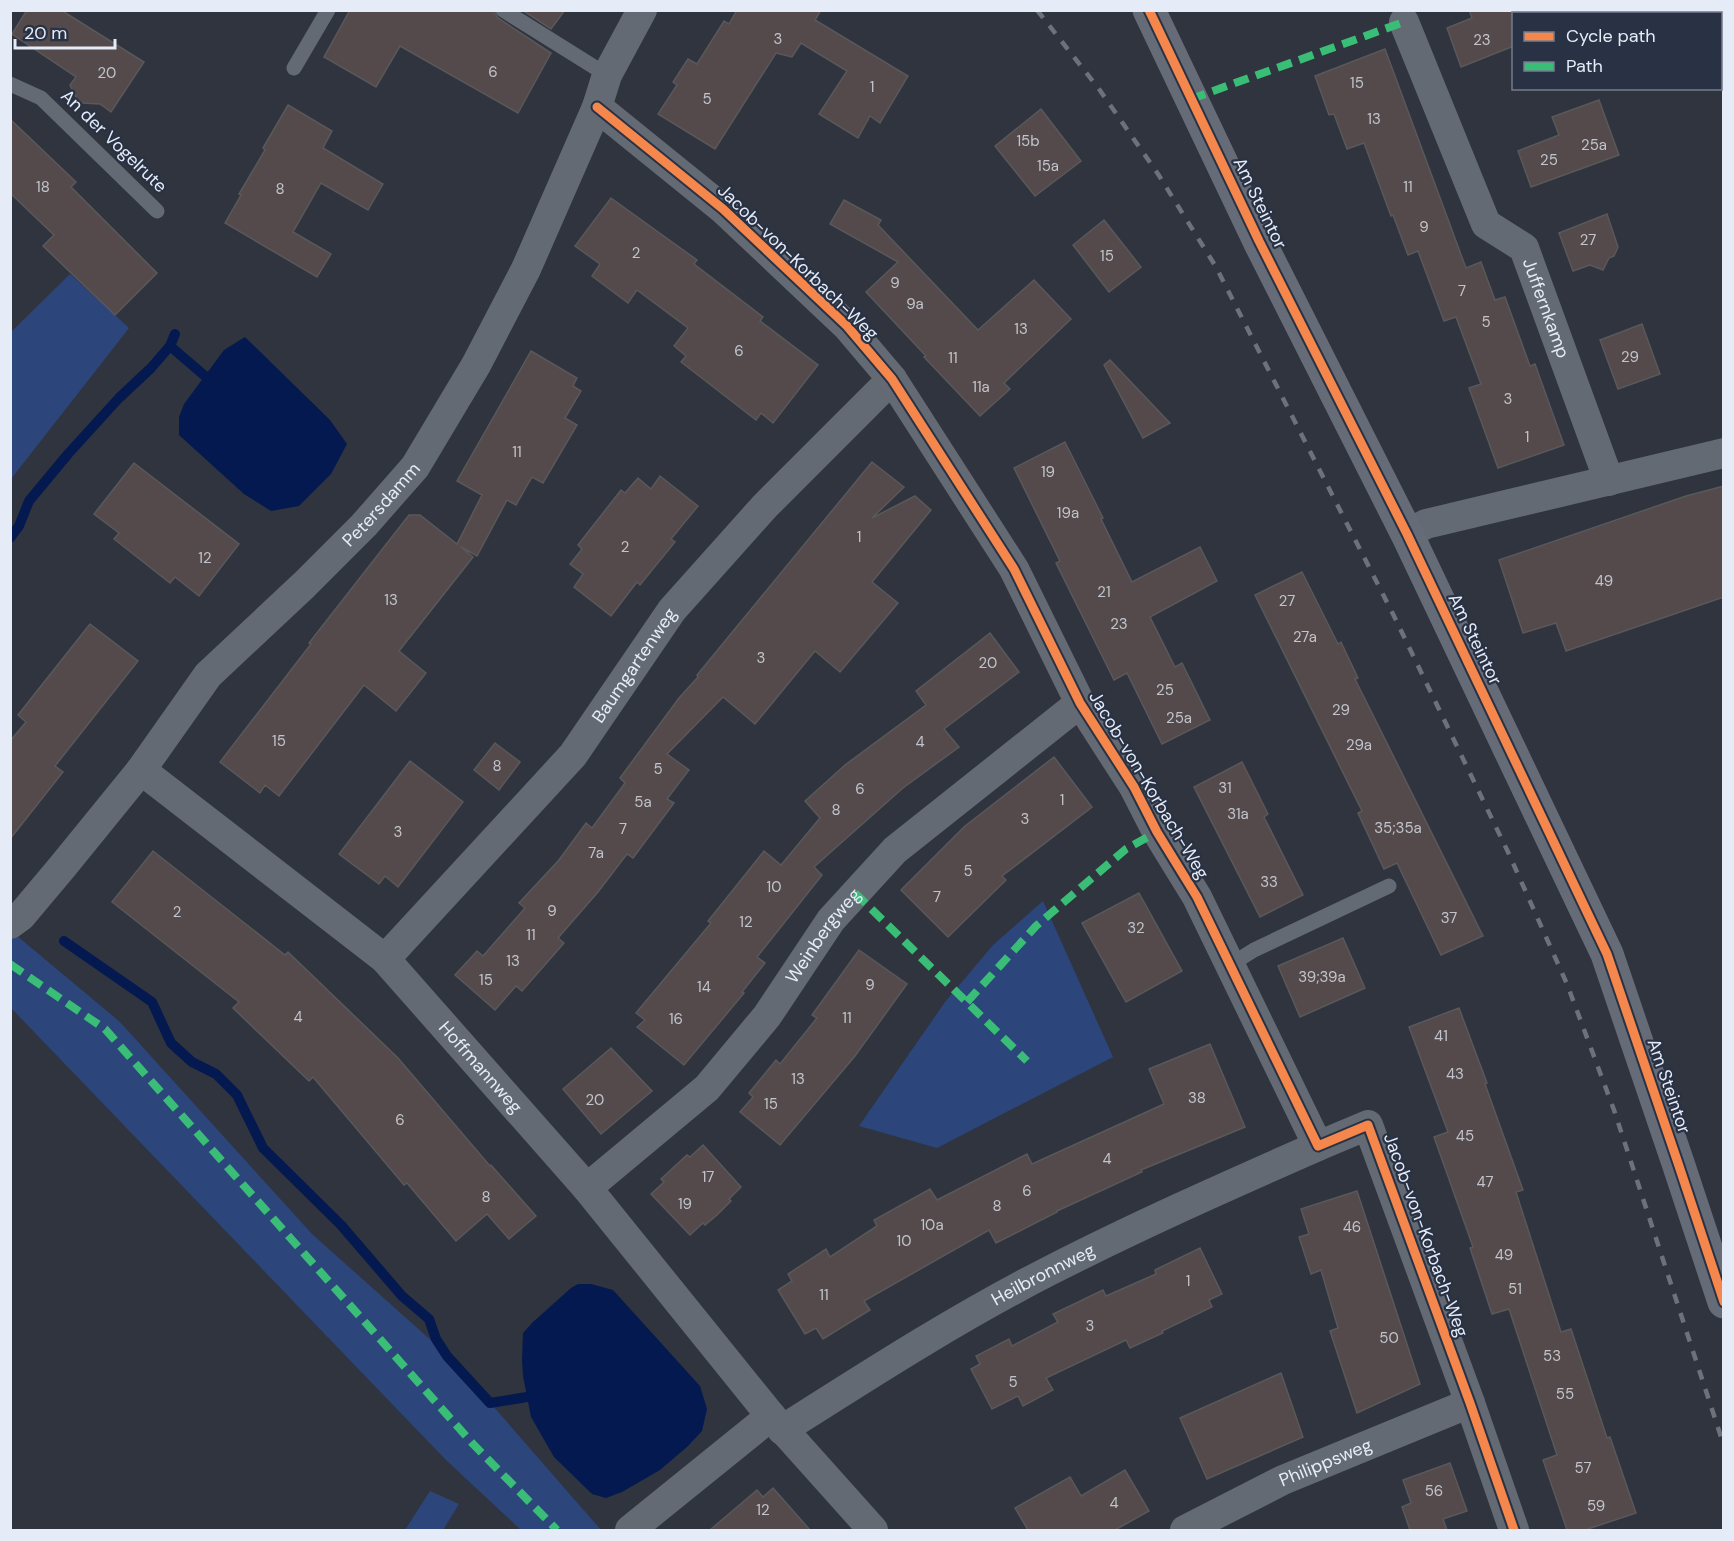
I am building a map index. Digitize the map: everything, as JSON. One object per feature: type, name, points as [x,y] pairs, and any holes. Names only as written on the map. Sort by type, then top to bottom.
[{"type":"street","name":"Petersdamm","points":[[10,924],[21,916],[56,875],[141,770],[208,675],[364,525],[415,466],[476,365],[526,269],[597,107],[607,75],[642,10]]},
{"type":"street","name":"Am Steintor","points":[[1149,10],[1259,241],[1407,534],[1607,954],[1724,1302]]},
{"type":"street","name":"Juffernkamp","points":[[1404,22],[1486,224],[1524,248],[1609,481]]},
{"type":"street","name":"Jacob-von-Korbach-Weg","points":[[597,107],[723,209],[848,326],[892,379],[1014,569],[1080,703],[1134,787],[1157,832],[1197,897],[1317,1146],[1368,1125],[1514,1530]]},
{"type":"street","name":"Baumgartenweg","points":[[385,959],[573,754],[680,602],[765,506],[892,379]]},
{"type":"street","points":[[1407,534],[1426,524],[1724,453]]},
{"type":"street","name":"Weinbergweg","points":[[587,1188],[707,1088],[766,1016],[831,920],[894,850],[1080,703]]},
{"type":"street","name":"Hoffmannweg","points":[[141,770],[385,959],[587,1188],[777,1423],[873,1530]]},
{"type":"street","name":"Heilbronnweg","points":[[777,1423],[1048,1272],[1196,1200],[1317,1146]]},
{"type":"street","name":"Philippsweg","points":[[1185,1530],[1283,1480],[1470,1403]]},
{"type":"street","points":[[630,1530],[777,1423]]},
{"type":"lane","points":[[294,68],[328,10]]},
{"type":"lane","points":[[503,10],[607,75]]},
{"type":"lane","name":"An der Vogelrute","points":[[10,84],[41,98],[157,211]]},
{"type":"lane","points":[[1230,965],[1254,950],[1389,886]]},
{"type":"shaded area","points":[[70,274],[129,328],[11,479],[11,332]]},
{"type":"shaded area","points":[[245,337],[330,420],[347,444],[331,474],[299,506],[271,511],[244,494],[179,435],[179,417],[184,404],[224,350]]},
{"type":"shaded area","points":[[1043,901],[1113,1057],[937,1148],[859,1126],[945,1002],[993,945]]},
{"type":"shaded area","points":[[10,930],[120,1022],[312,1234],[452,1359],[601,1530],[521,1530],[446,1460],[11,1008]]},
{"type":"shaded area","points":[[578,1284],[591,1284],[613,1290],[700,1386],[707,1409],[702,1431],[687,1447],[660,1470],[622,1492],[606,1498],[592,1494],[554,1457],[531,1417],[523,1376],[523,1333]]},
{"type":"shaded area","points":[[430,1491],[459,1504],[443,1530],[405,1530]]},
{"type":"building","points":[[27,10],[61,10],[144,62],[111,112],[100,104],[83,103],[77,99],[70,85],[76,77],[12,34]]},
{"type":"building","points":[[350,10],[493,10],[498,18],[551,53],[518,113],[400,46],[376,87],[324,57]]},
{"type":"building","points":[[522,10],[565,10],[551,29]]},
{"type":"building","points":[[737,10],[821,10],[815,20],[908,76],[880,123],[870,116],[858,138],[819,114],[847,71],[801,43],[792,57],[776,53],[715,149],[658,114],[677,85],[673,82],[688,59],[697,64],[724,21],[729,24]]},
{"type":"building","points":[[1469,10],[1514,10],[1512,12],[1512,47],[1461,67],[1447,28],[1472,18]]},
{"type":"building","points":[[1385,49],[1466,268],[1481,262],[1495,300],[1505,297],[1530,366],[1535,364],[1564,445],[1498,468],[1469,388],[1481,384],[1456,317],[1444,321],[1418,251],[1408,255],[1364,143],[1347,149],[1334,114],[1329,115],[1315,76]]},
{"type":"building","points":[[1599,100],[1619,155],[1531,187],[1518,151],[1559,135],[1552,117]]},
{"type":"building","points":[[288,105],[332,131],[323,148],[383,184],[368,210],[321,183],[293,232],[331,254],[317,277],[225,223],[265,150],[263,148]]},
{"type":"building","points":[[1041,109],[1081,161],[1035,196],[995,146]]},
{"type":"building","points":[[10,119],[76,182],[71,187],[157,273],[115,315],[43,246],[54,235],[10,193]]},
{"type":"building","points":[[611,198],[697,260],[694,264],[763,317],[760,321],[818,365],[773,423],[761,413],[756,420],[681,362],[686,356],[674,346],[688,328],[637,290],[628,303],[592,276],[600,264],[575,246]]},
{"type":"building","points":[[844,200],[881,220],[878,225],[978,330],[1034,280],[1071,319],[1004,383],[1010,389],[980,416],[866,292],[898,262],[830,224]]},
{"type":"building","points":[[1607,214],[1618,247],[1614,256],[1609,258],[1603,270],[1590,265],[1573,271],[1559,233]]},
{"type":"building","points":[[1104,220],[1141,267],[1109,292],[1073,245]]},
{"type":"building","points":[[1642,324],[1660,374],[1618,389],[1600,340]]},
{"type":"building","points":[[531,351],[577,378],[573,386],[581,391],[565,418],[577,425],[543,483],[532,477],[516,505],[507,500],[477,556],[461,547],[473,557],[399,651],[426,673],[396,711],[364,685],[279,796],[265,785],[260,793],[220,762],[409,515],[420,515],[457,544],[482,495],[457,481]]},
{"type":"building","points":[[1110,360],[1170,423],[1143,438],[1104,365]]},
{"type":"building","points":[[1065,442],[1132,582],[1200,547],[1217,581],[1150,617],[1175,667],[1182,663],[1210,720],[1162,744],[1127,673],[1114,680],[1056,563],[1060,561],[1014,468]]},
{"type":"building","points":[[872,462],[904,487],[872,518],[915,496],[931,510],[872,582],[898,603],[840,672],[815,651],[755,724],[723,697],[667,754],[689,770],[667,799],[674,803],[633,858],[627,854],[558,938],[564,943],[522,991],[516,986],[495,1010],[455,975],[477,951],[483,956],[525,908],[519,903],[559,860],[586,823],[592,828],[625,783],[620,778],[679,698]]},
{"type":"building","points":[[134,463],[239,544],[199,596],[175,577],[170,583],[114,539],[119,533],[94,514]]},
{"type":"building","points":[[660,476],[698,506],[671,539],[675,542],[640,585],[637,582],[611,616],[574,587],[583,574],[570,564],[582,549],[578,545],[621,490],[625,493],[638,478],[651,489]]},
{"type":"building","points":[[1724,486],[1724,597],[1566,651],[1556,623],[1523,633],[1499,560],[1686,496]]},
{"type":"building","points":[[1302,572],[1338,644],[1341,642],[1358,678],[1355,679],[1483,936],[1441,955],[1397,863],[1384,869],[1358,813],[1362,811],[1255,595]]},
{"type":"building","points":[[90,624],[138,661],[55,766],[63,772],[10,839],[10,741],[26,722],[18,715]]},
{"type":"building","points":[[990,633],[1019,672],[944,729],[959,747],[903,788],[814,867],[822,875],[757,957],[765,963],[742,992],[744,993],[684,1065],[637,1027],[645,1020],[636,1013],[711,923],[708,921],[764,851],[781,865],[820,818],[805,801],[845,765],[926,705],[916,691]]},
{"type":"building","points":[[495,743],[520,762],[499,790],[474,770]]},
{"type":"building","points":[[1054,757],[1092,807],[1002,876],[1006,880],[948,937],[901,890],[965,826]]},
{"type":"building","points":[[410,761],[463,802],[398,887],[385,876],[379,884],[339,854]]},
{"type":"building","points":[[1242,762],[1268,814],[1264,817],[1303,895],[1260,917],[1194,787]]},
{"type":"building","points":[[153,851],[285,955],[288,952],[398,1058],[536,1216],[509,1239],[487,1214],[456,1241],[407,1183],[404,1185],[313,1077],[309,1081],[233,1008],[239,1002],[112,902]]},
{"type":"building","points":[[1139,893],[1182,971],[1126,1002],[1082,923]]},
{"type":"building","points":[[1343,938],[1365,988],[1300,1017],[1278,966]]},
{"type":"building","points":[[859,950],[907,984],[855,1056],[780,1145],[740,1112],[753,1097],[749,1093],[776,1060],[780,1064],[817,1018],[812,1015]]},
{"type":"building","points":[[1459,1008],[1523,1190],[1516,1192],[1561,1332],[1571,1329],[1607,1438],[1610,1437],[1636,1513],[1585,1530],[1567,1530],[1543,1460],[1557,1455],[1509,1309],[1492,1314],[1470,1248],[1473,1247],[1434,1137],[1448,1132],[1409,1027]]},
{"type":"building","points":[[1210,1044],[1245,1127],[1141,1170],[1142,1172],[1057,1211],[996,1243],[989,1230],[864,1301],[870,1310],[823,1339],[816,1328],[805,1334],[778,1290],[792,1281],[788,1274],[826,1249],[830,1257],[877,1226],[874,1220],[930,1189],[937,1200],[1027,1154],[1032,1164],[1164,1104],[1149,1069]]},
{"type":"building","points":[[611,1048],[652,1091],[601,1134],[563,1089]]},
{"type":"building","points":[[703,1145],[741,1187],[717,1215],[705,1225],[703,1223],[690,1235],[651,1194],[664,1182],[661,1179],[687,1155],[690,1157]]},
{"type":"building","points":[[1357,1191],[1420,1384],[1357,1413],[1330,1331],[1338,1328],[1321,1270],[1311,1274],[1299,1237],[1309,1234],[1301,1209]]},
{"type":"building","points":[[1200,1248],[1222,1294],[1209,1300],[1212,1307],[1130,1348],[1126,1340],[1046,1378],[1053,1390],[1023,1406],[1018,1396],[992,1409],[971,1369],[980,1364],[976,1356],[1009,1339],[1012,1346],[1058,1322],[1053,1314],[1103,1290],[1106,1296],[1156,1274],[1155,1270]]},
{"type":"building","points":[[1281,1373],[1303,1437],[1207,1479],[1180,1418]]},
{"type":"building","points":[[1450,1463],[1467,1511],[1443,1519],[1447,1530],[1410,1530],[1402,1507],[1411,1503],[1403,1480]]},
{"type":"building","points":[[1125,1470],[1149,1511],[1115,1530],[1028,1530],[1015,1508],[1070,1477],[1081,1496]]},
{"type":"building","points":[[773,1488],[810,1530],[710,1530],[757,1490],[763,1497]]},
{"type":"waterway","points":[[10,538],[19,526],[29,501],[119,398],[151,368],[170,346],[175,334]]},
{"type":"waterway","points":[[170,346],[205,376]]},
{"type":"waterway","points":[[64,941],[152,1002],[171,1043],[192,1062],[216,1074],[237,1095],[263,1148],[341,1225],[402,1296],[429,1319],[436,1339],[447,1356],[490,1403],[527,1397]]},
{"type":"railway","points":[[1037,10],[1099,89],[1158,174],[1216,267],[1393,614],[1508,852],[1567,984],[1614,1110],[1724,1446]]},
{"type":"marked path","points":[[1191,99],[1404,22]]},
{"type":"marked path","points":[[967,1002],[1036,926],[1126,849],[1157,832]]},
{"type":"marked path","points":[[855,893],[1027,1061]]},
{"type":"marked path","points":[[10,964],[105,1029],[473,1444],[557,1530]]},
{"type":"cycle path","points":[[1149,10],[1259,241],[1407,534],[1607,954],[1724,1302]]},
{"type":"cycle path","points":[[597,107],[723,209],[847,326],[892,379],[1014,569],[1080,703],[1134,787],[1157,832],[1197,897],[1318,1146],[1368,1125],[1514,1530]]}]
